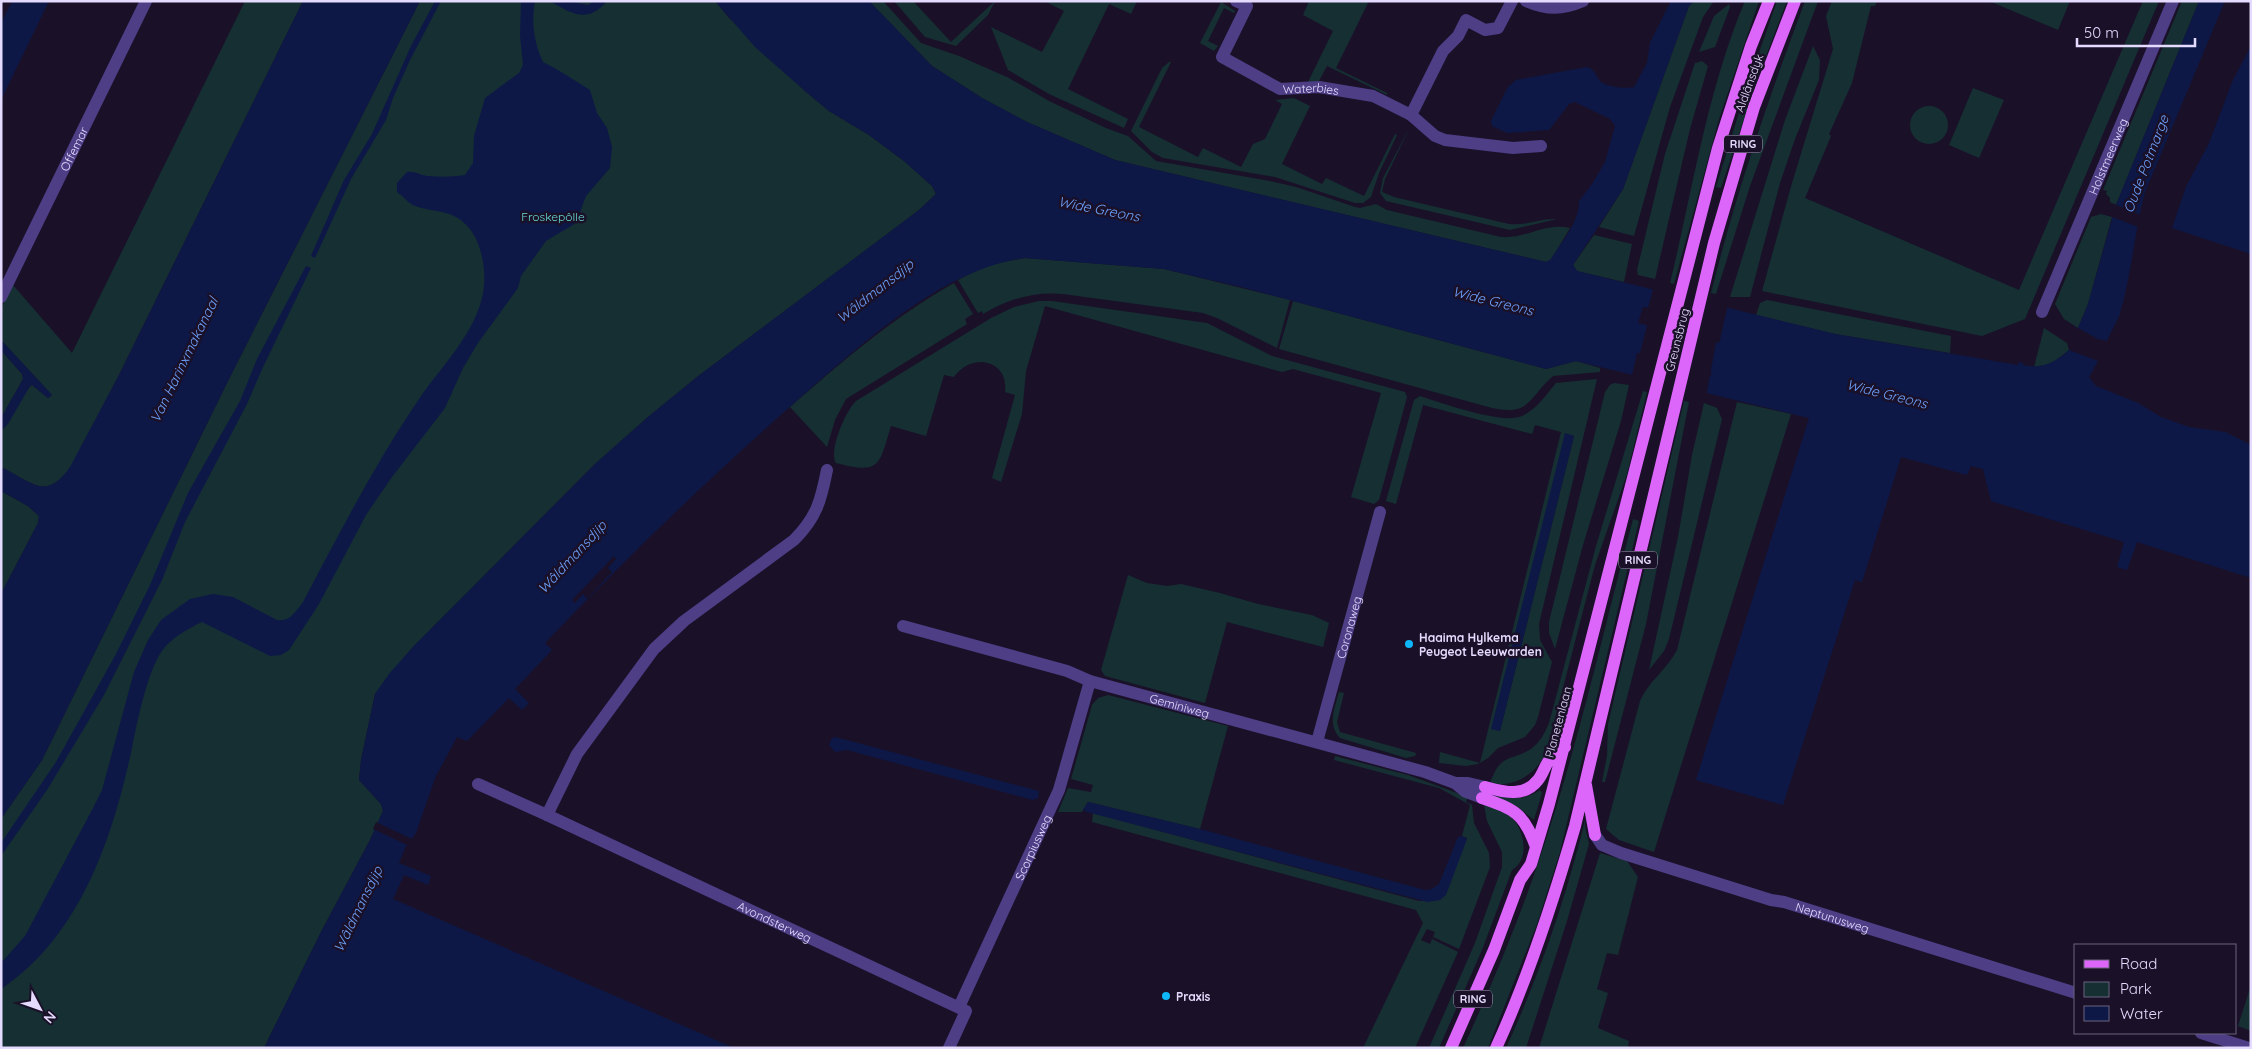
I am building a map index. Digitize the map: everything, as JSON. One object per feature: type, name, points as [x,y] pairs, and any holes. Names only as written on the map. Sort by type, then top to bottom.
[{"type":"main road","name":"Aldlânsdyk","points":[[1682,286],[1718,148],[1751,46],[1769,1]]},
{"type":"main road","name":"Aldlânsdyk","points":[[1703,291],[1722,216],[1754,107],[1795,1]]},
{"type":"main road","name":"Greunsbrug","points":[[1656,391],[1682,286]]},
{"type":"main road","name":"Greunsbrug","points":[[1585,783],[1703,291]]},
{"type":"main road","name":"Planetenlaan","points":[[1451,1048],[1494,950],[1520,880],[1531,864],[1566,747],[1656,391]]},
{"type":"main road","points":[[1483,792],[1506,793],[1529,789],[1539,779],[1548,761],[1566,747]]},
{"type":"main road","points":[[1585,783],[1592,810],[1591,820],[1595,835]]},
{"type":"main road","name":"RING","points":[[1496,1048],[1520,992],[1548,916],[1575,826],[1585,783]]},
{"type":"main road","points":[[1483,792],[1513,810],[1525,822],[1536,847]]},
{"type":"street","name":"Offemar","points":[[1,297],[146,1]]},
{"type":"street","name":"Waterbies","points":[[1236,1],[1247,6],[1222,57],[1280,89],[1319,87],[1373,96],[1411,115],[1435,136],[1445,140],[1513,148],[1541,146]]},
{"type":"street","points":[[1411,115],[1443,51],[1458,36],[1466,20],[1485,30],[1498,28],[1512,1]]},
{"type":"street","points":[[1526,1],[1544,8],[1553,9],[1583,1]]},
{"type":"street","name":"Holstmeerweg","points":[[2042,312],[2173,1]]},
{"type":"street","points":[[548,815],[577,754],[654,650],[684,621],[794,540],[804,530],[820,504],[827,470]]},
{"type":"street","name":"Coronaweg","points":[[1317,742],[1380,512]]},
{"type":"street","name":"Geminiweg","points":[[903,626],[1067,671],[1090,681],[1425,772],[1455,783],[1468,783],[1483,792]]},
{"type":"street","name":"Scorpiusweg","points":[[959,1008],[1059,790],[1090,681]]},
{"type":"street","name":"Avondsterweg","points":[[478,784],[959,1008]]},
{"type":"street","name":"Neptunusweg","points":[[1595,835],[1602,845],[1621,854],[1771,900],[1784,902],[2074,992]]},
{"type":"street","points":[[949,1048],[966,1011],[959,1008]]},
{"type":"street","points":[[2204,1034],[2249,1048]]},
{"type":"green space","points":[[245,1],[303,1],[119,375],[71,467],[54,484],[39,486],[3,468],[1,471],[1,431],[23,395],[32,385],[48,398],[52,395],[1,340],[1,308],[13,285],[72,353]]},
{"type":"green space","name":"Froskepôlle","points":[[420,1],[715,1],[729,18],[805,91],[829,111],[869,135],[904,161],[932,186],[936,194],[919,210],[697,377],[595,464],[412,648],[375,694],[361,760],[359,780],[381,804],[383,811],[264,1048],[1,1048],[1,819],[42,760],[226,385]]},
{"type":"green space","points":[[869,1],[883,1],[921,43],[959,56],[1007,77],[1051,102],[1106,128],[1128,136],[1156,161],[1270,181],[1296,187],[1360,208],[1376,204],[1387,210],[1501,237],[1519,236],[1552,227],[1570,228],[1551,260],[1546,262],[1115,160],[1027,122],[982,98],[932,66]]},
{"type":"green space","points":[[894,1],[913,1],[951,42],[995,1],[988,15],[956,46],[925,37]]},
{"type":"green space","points":[[1044,1],[1137,1],[1131,14],[1109,4],[1068,89],[1128,119],[1124,128],[1049,94],[1008,70],[991,27],[1042,52],[1064,11]]},
{"type":"green space","points":[[1309,1],[1369,1],[1336,68],[1387,93],[1387,95],[1327,66],[1319,81],[1308,82],[1333,31],[1303,15]]},
{"type":"green space","points":[[1694,1],[1714,1],[1703,17],[1670,107],[1634,236],[1599,227],[1623,189],[1689,6]]},
{"type":"green space","points":[[1745,1],[1759,1],[1719,119],[1674,284],[1670,283],[1702,140],[1720,70]]},
{"type":"green space","points":[[1777,1],[1787,1],[1758,77],[1721,188],[1716,187],[1746,90]]},
{"type":"green space","points":[[1805,1],[1818,1],[1750,186],[1716,294],[1711,293],[1731,219],[1754,146]]},
{"type":"green space","points":[[1832,1],[1877,1],[1875,6],[1871,6],[1852,83],[1829,134],[1831,136],[1805,198],[2019,290],[2143,1],[2159,1],[2025,319],[1982,336],[1762,291],[1792,183],[1833,49],[1826,16]]},
{"type":"green space","points":[[1989,1],[2070,1],[2058,30]]},
{"type":"green space","points":[[2182,1],[2199,1],[2116,205],[2110,202],[2110,198],[2106,194],[2107,191],[2103,190]]},
{"type":"green space","points":[[1221,2],[1235,11],[1234,13],[1224,8],[1208,41],[1218,46],[1214,51],[1200,43]]},
{"type":"green space","points":[[1729,4],[1730,7],[1715,47],[1699,52],[1714,16]]},
{"type":"green space","points":[[1813,46],[1820,60],[1819,80],[1795,139],[1780,183],[1750,297],[1730,297],[1785,120]]},
{"type":"green space","points":[[1702,61],[1708,66],[1690,129],[1655,279],[1638,275],[1637,270],[1665,154],[1695,63]]},
{"type":"green space","points":[[1171,62],[1139,127],[1198,157],[1203,148],[1241,167],[1253,144],[1265,139],[1282,104],[1275,100],[1294,98],[1310,106],[1282,164],[1322,184],[1326,178],[1364,196],[1395,134],[1397,135],[1379,173],[1371,197],[1363,203],[1355,203],[1275,177],[1163,158],[1152,152],[1131,131],[1162,68]]},
{"type":"green space","points":[[1973,88],[2004,100],[1979,158],[1949,145]]},
{"type":"green space","points":[[1929,106],[1942,112],[1948,125],[1942,138],[1929,144],[1916,138],[1910,125],[1916,112]]},
{"type":"green space","points":[[1410,127],[1385,179],[1382,192],[1394,197],[1509,224],[1557,219],[1510,230],[1386,201],[1380,193],[1383,178]]},
{"type":"green space","points":[[2101,214],[2112,217],[2088,304],[2078,328],[2064,319],[2055,304],[2091,217]]},
{"type":"green space","points":[[1594,235],[1632,244],[1624,282],[1577,271],[1573,265]]},
{"type":"green space","points":[[1025,258],[1164,269],[1290,300],[1277,348],[1203,313],[1063,294],[1052,293],[1022,297],[1002,304],[983,314],[982,311],[978,313],[958,280],[988,265]]},
{"type":"green space","points":[[954,283],[973,314],[965,319],[967,324],[846,399],[835,420],[827,447],[790,407],[889,326]]},
{"type":"green space","points":[[1767,300],[1951,336],[1950,353],[1835,334],[1756,315],[1760,303]]},
{"type":"green space","points":[[1039,301],[1052,301],[1207,323],[1272,356],[1405,392],[1407,397],[1379,500],[1374,504],[1351,497],[1381,393],[1293,369],[1282,372],[1045,306],[1026,371],[1022,414],[1001,482],[992,478],[1015,395],[1005,392],[1005,381],[1001,372],[995,366],[979,362],[961,369],[954,377],[944,375],[926,436],[891,426],[884,450],[876,464],[862,468],[836,463],[834,450],[836,440],[843,421],[856,401],[991,318],[1014,307]]},
{"type":"green space","points":[[1293,301],[1546,369],[1576,361],[1600,368],[1600,372],[1553,376],[1522,407],[1505,410],[1492,408],[1279,349]]},
{"type":"green space","points":[[2044,328],[2067,343],[2069,350],[2051,364],[2034,367]]},
{"type":"green space","points":[[1,350],[22,374],[23,379],[1,418]]},
{"type":"green space","points":[[1597,379],[1539,624],[1540,640],[1552,662],[1538,717],[1535,725],[1525,737],[1498,748],[1480,763],[1561,432],[1535,425],[1532,434],[1423,405],[1396,504],[1386,501],[1414,400],[1420,396],[1472,412],[1501,418],[1513,418],[1522,416],[1532,410],[1556,383]],"holes":[[[1566,434],[1574,436],[1500,731],[1492,729]]]},
{"type":"green space","points":[[1614,383],[1629,385],[1621,421],[1583,545],[1555,649],[1549,633],[1549,622],[1605,392]]},
{"type":"green space","points":[[1643,391],[1647,392],[1627,474],[1595,565],[1546,753],[1536,768],[1523,778],[1507,784],[1490,783],[1502,762],[1531,749],[1542,737],[1549,723],[1596,546]]},
{"type":"green space","points":[[1684,401],[1689,402],[1646,624],[1605,782],[1602,782],[1607,756],[1608,724]]},
{"type":"green space","points":[[1737,402],[1791,414],[1654,852],[1619,840],[1606,829],[1640,701],[1648,687],[1677,650]]},
{"type":"green space","points":[[1704,403],[1717,408],[1722,419],[1669,639],[1664,651],[1649,670],[1678,537],[1692,455]]},
{"type":"green space","points":[[1,491],[28,506],[39,516],[38,523],[1,594]]},
{"type":"green space","points":[[1633,519],[1639,521],[1560,852],[1537,924],[1488,1048],[1463,1048],[1511,937],[1564,783]]},
{"type":"green space","points":[[1128,575],[1147,583],[1167,586],[1181,584],[1258,604],[1312,615],[1329,623],[1323,647],[1227,622],[1205,703],[1105,676],[1101,670]]},
{"type":"green space","points":[[1339,692],[1344,693],[1337,722],[1340,732],[1416,753],[1415,756],[1406,758],[1340,738],[1336,733],[1333,722]]},
{"type":"green space","points":[[1108,695],[1228,726],[1200,829],[1088,802],[1082,812],[1058,812],[1068,788],[1091,792],[1093,785],[1071,779],[1092,705],[1098,698]]},
{"type":"green space","points":[[1440,752],[1480,763],[1466,766],[1439,763]]},
{"type":"green space","points":[[1335,756],[1408,775],[1468,797],[1466,802],[1472,805],[1474,823],[1489,853],[1490,867],[1459,949],[1433,937],[1435,932],[1427,929],[1421,940],[1430,944],[1432,939],[1458,952],[1415,1048],[1363,1048],[1423,923],[1416,910],[1092,822],[1093,813],[1419,901],[1435,901],[1467,838],[1462,836],[1470,805],[1439,788],[1334,760]]},
{"type":"green space","points":[[1540,790],[1542,793],[1534,820],[1518,807],[1488,793],[1521,798]]},
{"type":"green space","points":[[1484,805],[1504,812],[1515,821],[1522,835],[1522,859],[1512,870],[1482,950],[1439,1048],[1429,1048],[1475,943],[1502,867],[1502,852],[1487,821]]},
{"type":"green space","points":[[1586,816],[1585,826],[1589,844],[1567,921],[1526,1048],[1506,1048],[1552,934],[1579,846]]},
{"type":"green space","points":[[1600,853],[1627,861],[1638,877],[1618,955],[1607,953],[1597,989],[1608,993],[1598,1028],[1629,1041],[1628,1048],[1539,1048]]},
{"type":"green space","points":[[2251,985],[2251,1031],[2238,1026]]},
{"type":"water","points":[[12,1],[49,1],[1,100],[1,23]]},
{"type":"water","name":"Van Harinxmakanaal","points":[[303,1],[420,1],[226,385],[42,760],[1,819],[1,594],[38,523],[39,516],[28,506],[1,491],[1,471],[3,468],[31,483],[46,486],[54,484],[70,467],[119,375]]},
{"type":"water","points":[[435,1],[441,1],[410,60],[393,98],[386,120],[351,179],[315,258],[311,256],[344,180],[372,134],[411,46]]},
{"type":"water","points":[[521,1],[535,1],[534,32],[543,62],[590,90],[597,113],[607,128],[612,147],[610,168],[586,196],[576,223],[546,241],[521,276],[518,288],[478,343],[463,368],[445,408],[392,477],[366,515],[319,604],[289,650],[281,655],[270,656],[202,622],[173,639],[165,647],[153,667],[148,681],[115,815],[89,882],[73,913],[53,941],[29,967],[1,989],[1,963],[25,936],[102,790],[134,672],[148,640],[161,620],[190,599],[213,594],[233,597],[277,620],[292,616],[303,602],[389,446],[421,396],[466,335],[479,307],[484,285],[484,268],[477,242],[469,228],[457,218],[444,212],[410,204],[397,192],[397,183],[407,172],[424,176],[465,175],[473,163],[474,136],[485,98],[519,73],[523,65],[520,36]]},
{"type":"water","points":[[550,1],[569,1],[588,5],[595,1],[607,1],[593,13],[586,15],[573,13]]},
{"type":"water","points":[[715,1],[869,1],[932,66],[982,98],[1027,122],[1115,160],[1546,262],[1551,259],[1569,232],[1576,216],[1579,201],[1605,162],[1615,126],[1610,119],[1575,102],[1569,104],[1549,130],[1507,133],[1492,126],[1491,121],[1508,87],[1516,80],[1587,67],[1592,69],[1604,84],[1626,88],[1634,87],[1647,63],[1650,43],[1671,1],[1694,1],[1689,6],[1623,189],[1573,265],[1577,271],[1835,334],[2018,365],[2019,362],[2030,366],[2048,364],[2069,350],[2098,361],[2089,377],[2096,386],[2138,403],[2161,417],[2189,427],[2225,432],[2251,445],[2251,578],[2137,542],[2127,570],[2117,567],[2124,542],[1991,501],[1983,469],[1971,466],[1967,475],[1901,457],[1862,582],[1855,580],[1783,805],[1696,780],[1809,418],[1576,361],[1546,369],[1241,287],[1164,269],[1025,258],[993,265],[961,278],[930,295],[871,337],[728,463],[605,581],[545,643],[552,650],[515,689],[529,703],[522,710],[509,698],[467,741],[457,737],[435,778],[416,833],[405,848],[399,863],[431,876],[428,885],[404,875],[393,899],[734,1048],[264,1048],[383,811],[381,804],[359,780],[361,760],[375,694],[389,674],[412,648],[595,464],[648,417],[697,377],[919,210],[936,194],[932,186],[904,161],[869,135],[829,111],[755,47]],"holes":[[[1643,307],[1723,326],[1719,343],[1639,323]],[[1638,353],[1712,372],[1710,377],[1636,359]]]},
{"type":"water","name":"Oude Potmarge","points":[[2199,1],[2225,1],[2145,192],[2119,316],[2107,341],[2098,339],[2078,328],[2088,304],[2116,205]]},
{"type":"water","points":[[2251,46],[2251,254],[2172,228],[2186,187],[2209,143],[2233,80]]},
{"type":"water","points":[[306,266],[311,268],[247,404],[185,522],[162,580],[104,695],[47,790],[1,856],[1,843],[56,762],[116,654],[150,585],[188,493],[240,401],[257,359]]},
{"type":"water","points":[[1,340],[52,395],[48,398],[32,385],[30,386],[8,424],[1,431],[1,418],[23,379],[22,374],[1,350]]},
{"type":"water","points":[[1565,433],[1574,436],[1500,731],[1491,729]]},
{"type":"water","points":[[835,737],[1039,791],[1038,798],[1033,800],[847,750],[835,752],[829,745],[832,738]]},
{"type":"water","points":[[1088,802],[1200,829],[1425,890],[1432,889],[1439,884],[1458,837],[1462,836],[1467,839],[1446,895],[1440,900],[1428,902],[1087,812],[1083,810]]},
{"type":"pier","points":[[2114,204],[2141,215],[2138,227],[2110,216]]},
{"type":"pier","points":[[1654,286],[1728,305],[1719,343],[1716,342],[1706,397],[1631,379],[1637,353],[1640,353],[1647,325],[1638,323],[1643,307],[1648,308]],"holes":[[[1644,310],[1720,328],[1717,340],[1642,321]]]},
{"type":"pier","points":[[614,556],[616,559],[608,568],[612,572],[587,599],[583,594],[575,603],[572,600]]},
{"type":"pier","points":[[376,822],[414,840],[409,846],[373,829]]},
{"type":"place","name":"Haaima Hylkema Peugeot Leeuwarden","points":[[1409,644]]},
{"type":"place","name":"Praxis","points":[[1166,996]]},
{"type":"water label","name":"Wide Greons","points":[[1099,209]]},
{"type":"water label","name":"Wâldmansdjip","points":[[875,291]]},
{"type":"water label","name":"Wide Greons","points":[[1493,301]]},
{"type":"water label","name":"Wide Greons","points":[[1887,394]]},
{"type":"water label","name":"Wâldmansdjip","points":[[572,557]]},
{"type":"water label","name":"Wâldmansdjip","points":[[358,909]]}]
